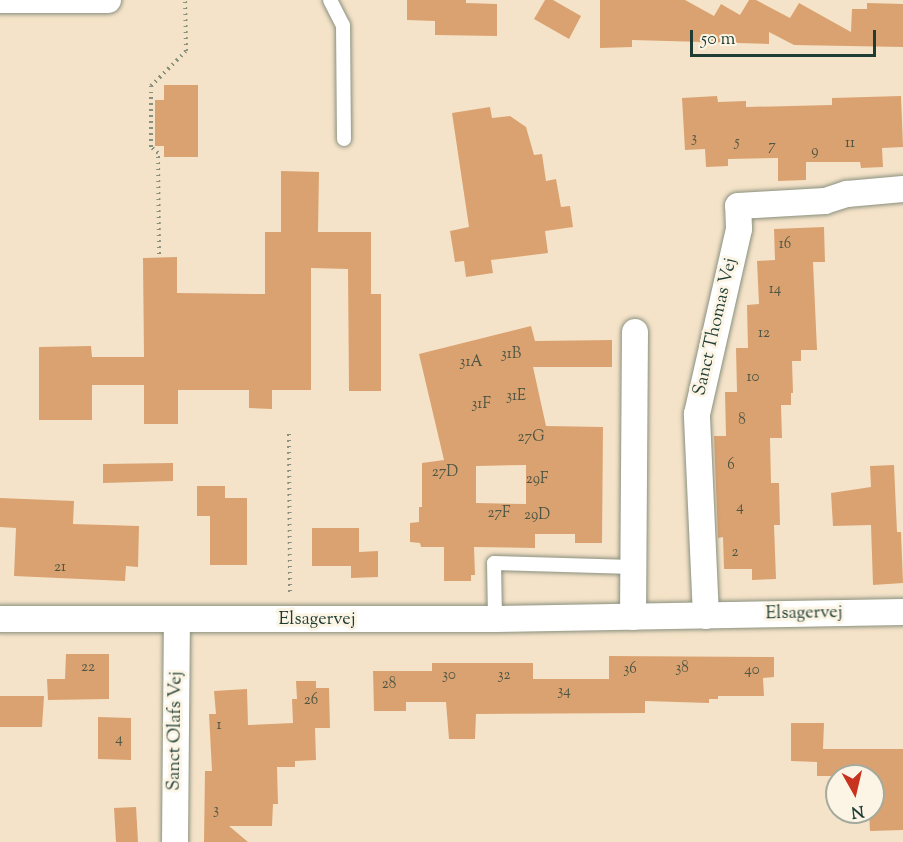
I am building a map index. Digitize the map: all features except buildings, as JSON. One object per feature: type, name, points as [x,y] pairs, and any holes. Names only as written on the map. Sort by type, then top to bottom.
[{"type":"street","points":[[0,0],[108,0]]},
{"type":"street","name":"Sanct Thomas Vej","points":[[706,616],[697,414],[739,229],[738,206],[825,201],[847,194],[903,189]]},
{"type":"street","points":[[633,617],[635,332]]},
{"type":"street","name":"Elsagervej","points":[[0,619],[495,619],[903,612]]},
{"type":"street","name":"Sanct Olafs Vej","points":[[175,842],[177,620]]},
{"type":"lane","points":[[330,0],[343,25],[344,139]]},
{"type":"lane","points":[[495,619],[494,563],[633,567]]},
{"type":"path","points":[[159,254],[158,153],[151,147],[151,86],[186,51],[185,0]]},
{"type":"path","points":[[290,434],[290,620]]}]
